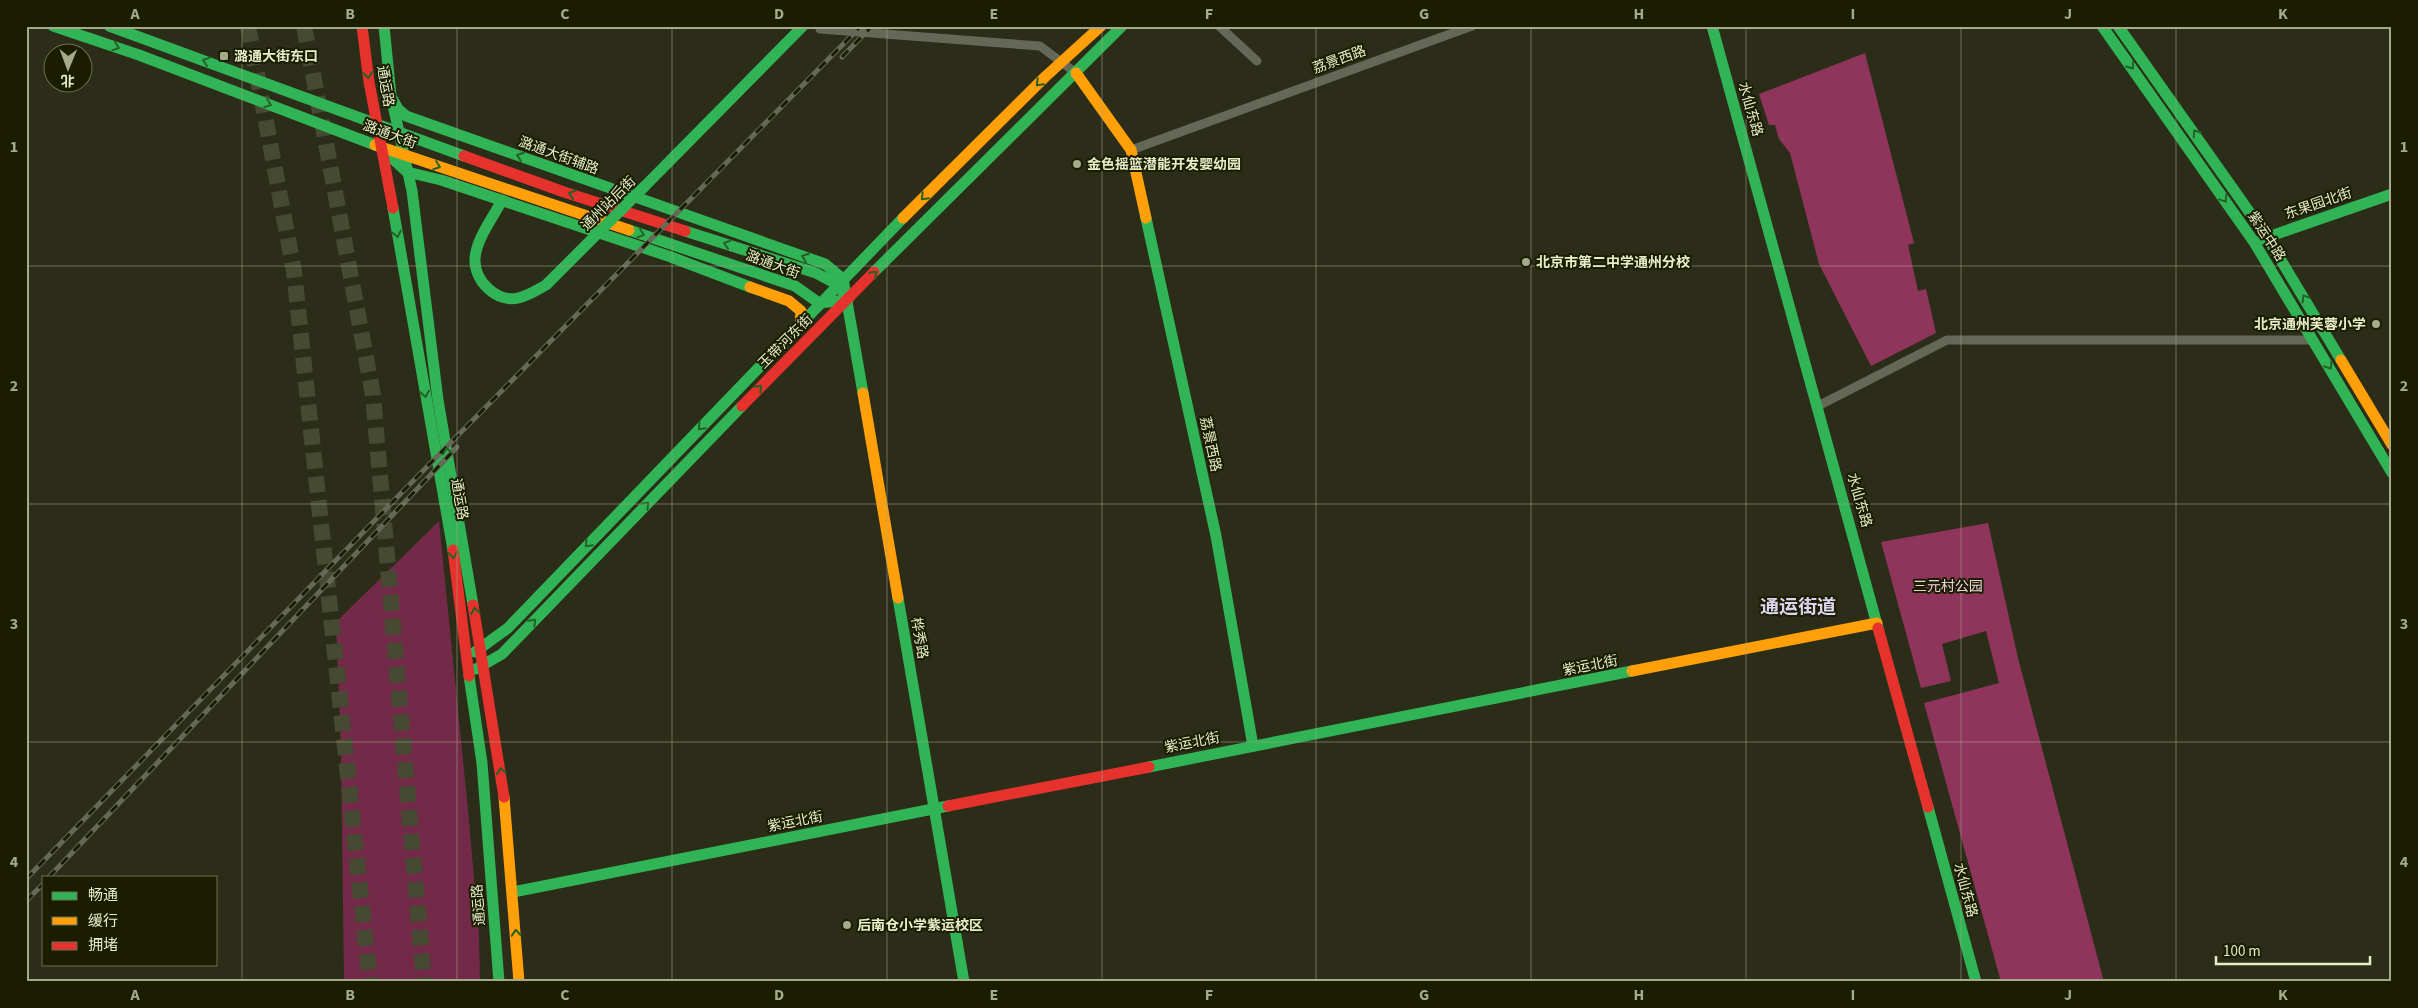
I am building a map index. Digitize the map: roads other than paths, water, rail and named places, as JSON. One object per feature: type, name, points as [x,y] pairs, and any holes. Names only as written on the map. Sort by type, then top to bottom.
[{"type":"main road","name":"潞通大街","points":[[53,26],[139,55],[403,155],[794,286],[820,303]]},
{"type":"main road","name":"潞通大街","points":[[109,26],[564,192],[841,282]]},
{"type":"main road","name":"通运路","points":[[362,26],[369,82],[410,296],[445,499],[482,764],[498,982]]},
{"type":"main road","name":"通运路","points":[[384,26],[391,96],[412,190],[438,400],[482,649],[501,770],[513,892],[519,982]]},
{"type":"main road","name":"通州站后街","points":[[502,200],[479,246],[475,260],[478,274],[487,288],[499,295],[515,299],[531,294],[546,285],[803,26]]},
{"type":"main road","name":"玉带河东街","points":[[466,657],[482,649],[508,628],[800,326],[820,303],[1045,77],[1101,26]]},
{"type":"main road","name":"玉带河东街","points":[[468,672],[502,654],[801,345],[1122,26]]},
{"type":"main road","name":"水仙东路","points":[[1712,26],[1976,982]]},
{"type":"main road","name":"紫运中路","points":[[2102,26],[2175,127],[2254,242],[2392,473]]},
{"type":"main road","name":"紫运中路","points":[[2118,26],[2267,237],[2392,445]]},
{"type":"main road","name":"荔景西路","points":[[1076,73],[1131,150],[1216,536],[1253,746]]},
{"type":"main road","name":"潞通大街辅路","points":[[391,96],[398,109],[406,116],[825,264],[841,282]]},
{"type":"main road","points":[[381,147],[407,172],[442,180],[671,257],[789,301],[801,311],[800,326]]},
{"type":"main road","name":"东果园北街","points":[[2254,242],[2392,194]]},
{"type":"main road","points":[[820,303],[848,300],[841,282]]},
{"type":"main road","name":"桦秀路","points":[[848,300],[964,982]]},
{"type":"main road","name":"紫运北街","points":[[513,892],[1469,705],[1877,623]]},
{"type":"street","points":[[1219,26],[1257,61]]},
{"type":"street","name":"荔景西路","points":[[1131,150],[1472,26]]},
{"type":"street","points":[[820,29],[1040,46],[1076,73]]},
{"type":"street","points":[[1818,406],[1947,340],[2312,340]]},
{"type":"tunnel","points":[[248,26],[294,271],[370,982]]},
{"type":"tunnel","points":[[304,26],[373,395],[424,982]]},
{"type":"railway","points":[[26,879],[413,481],[861,26]]},
{"type":"railway","points":[[842,57],[872,26]]},
{"type":"railway","points":[[50,876],[457,447]]},
{"type":"railway","points":[[26,901],[42,885]]},
{"type":"place","name":"潞通大街东口","points":[[224,56]]},
{"type":"place","name":"金色摇篮潜能开发婴幼园","points":[[1077,164]]},
{"type":"place","name":"北京市第二中学通州分校","points":[[1526,262]]},
{"type":"place","name":"北京通州芙蓉小学","points":[[2376,324]]},
{"type":"place","name":"后南仓小学紫运校区","points":[[847,925]]},
{"type":"district","name":"通运街道","points":[[1798,606]]},
{"type":"park label","name":"三元村公园","points":[[1948,586]]}]
